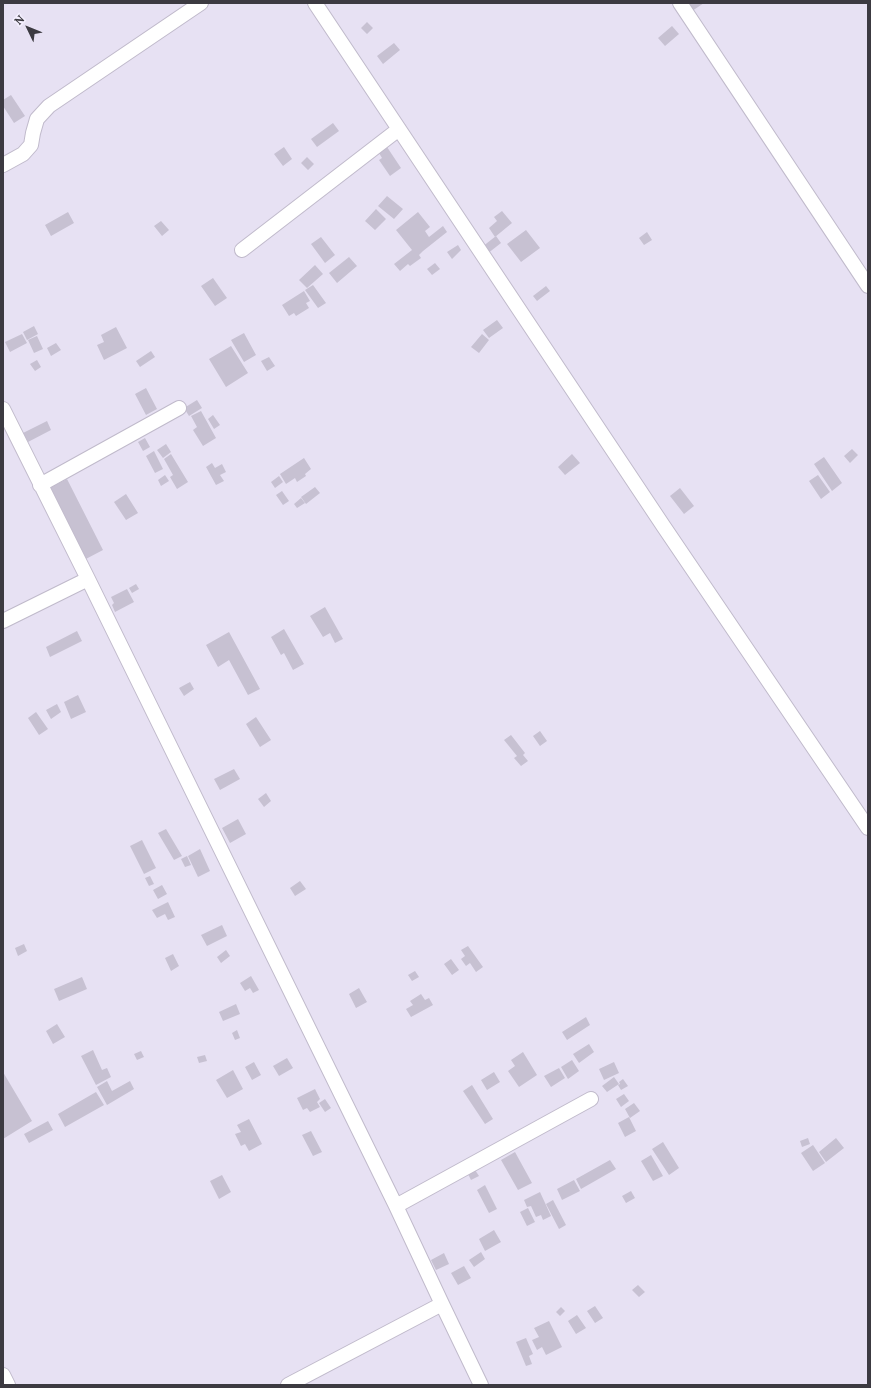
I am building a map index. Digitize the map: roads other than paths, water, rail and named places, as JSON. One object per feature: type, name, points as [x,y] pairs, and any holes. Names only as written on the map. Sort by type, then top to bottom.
[{"type":"street","points":[[3,165],[23,154],[32,144],[37,119],[50,106],[201,3]]},
{"type":"street","points":[[315,3],[669,534],[868,828]]},
{"type":"street","points":[[680,3],[868,286]]},
{"type":"street","points":[[242,250],[399,129]]},
{"type":"street","points":[[40,485],[179,408]]},
{"type":"street","points":[[3,410],[88,579],[396,1206],[481,1385]]},
{"type":"street","points":[[3,621],[88,579]]},
{"type":"street","points":[[396,1206],[591,1099]]},
{"type":"street","points":[[288,1385],[442,1304]]},
{"type":"street","points":[[3,1375],[8,1385]]}]
